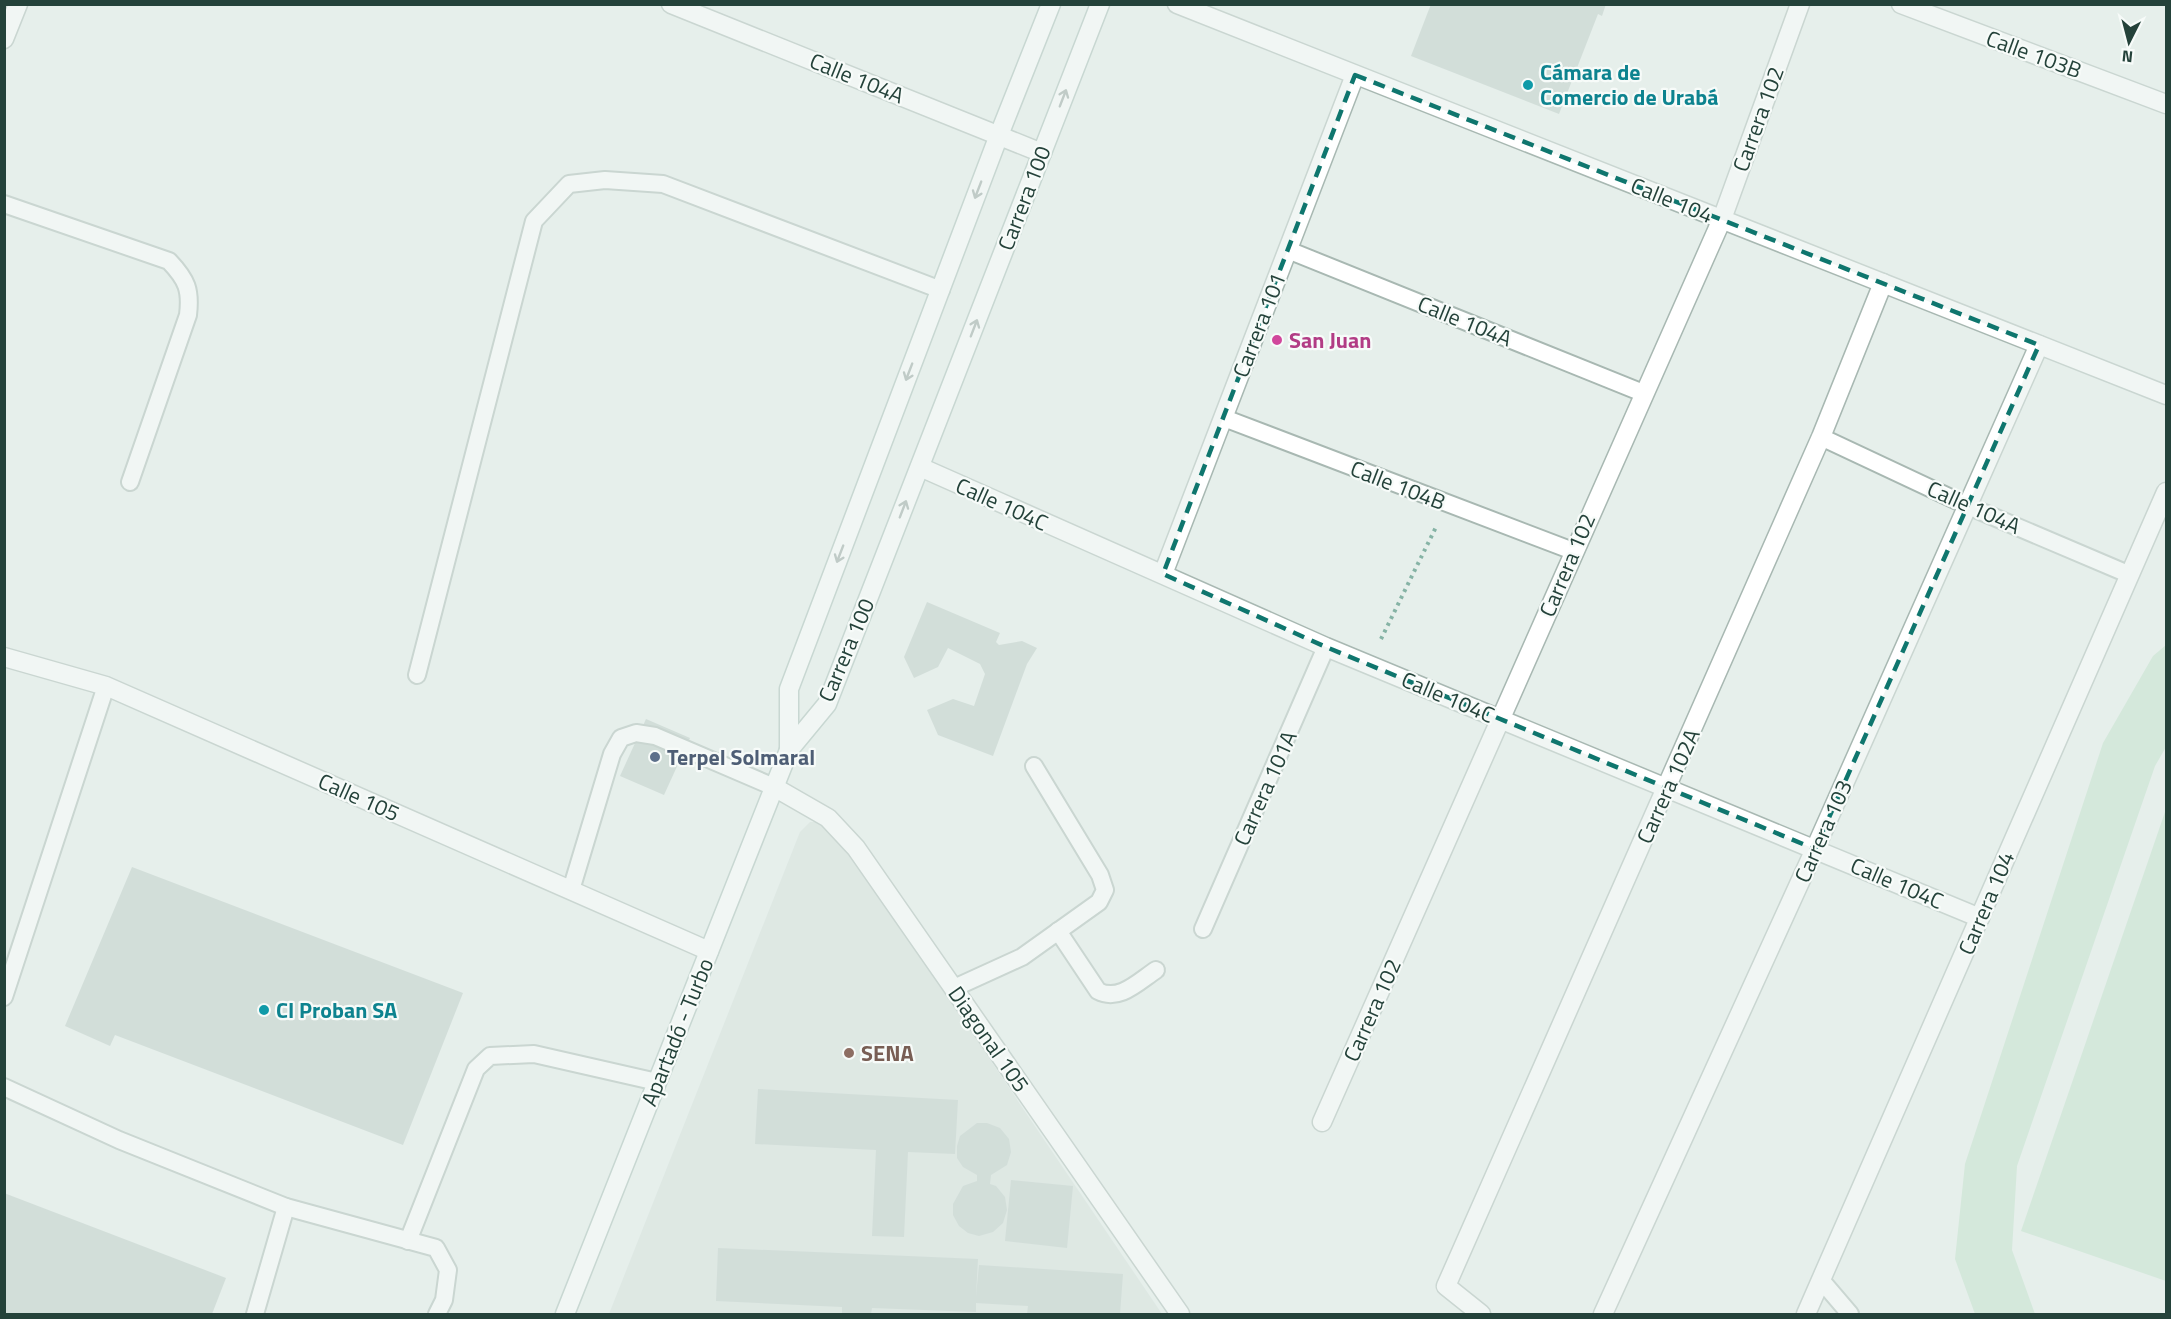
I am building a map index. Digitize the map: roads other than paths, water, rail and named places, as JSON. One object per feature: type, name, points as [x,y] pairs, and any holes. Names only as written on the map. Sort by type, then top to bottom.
[{"type":"street","points":[[4,39],[18,4]]},
{"type":"street","name":"Calle 104A","points":[[671,4],[1042,153]]},
{"type":"street","name":"Carrera 100","points":[[789,750],[789,689],[1051,4]]},
{"type":"street","name":"Carrera 100","points":[[789,750],[827,704],[1100,4]]},
{"type":"street","name":"Calle 104","points":[[1177,4],[2166,395]]},
{"type":"street","name":"Carrera 102","points":[[1322,1122],[1722,219],[1800,4]]},
{"type":"street","name":"Calle 103B","points":[[1901,4],[2166,104]]},
{"type":"street","name":"Carrera 101","points":[[1163,574],[1355,75]]},
{"type":"street","name":"Carrera 102A","points":[[1481,1314],[1446,1286],[1821,437],[1883,283]]},
{"type":"street","name":"Carrera 103","points":[[1603,1314],[1815,849],[2039,345]]},
{"type":"street","name":"Calle 104C","points":[[920,467],[1326,647],[1980,918]]},
{"type":"street","name":"Carrera 104","points":[[1806,1314],[2128,574],[2166,492]]},
{"type":"street","name":"Calle 105","points":[[4,657],[106,686],[709,951]]},
{"type":"street","name":"Apartadó - Turbo","points":[[565,1314],[789,750]]},
{"type":"street","name":"Diagonal 105","points":[[774,787],[828,818],[856,848],[1180,1314]]},
{"type":"lane","points":[[417,675],[534,221],[569,184],[605,180],[663,184],[941,290]]},
{"type":"lane","points":[[4,204],[169,261],[182,275],[190,295],[188,315],[130,482]]},
{"type":"lane","name":"Calle 104A","points":[[1288,250],[1643,393]]},
{"type":"lane","name":"Calle 104B","points":[[1224,418],[1573,551]]},
{"type":"lane","name":"Calle 104A","points":[[1821,437],[1968,506],[2128,574]]},
{"type":"lane","name":"Carrera 101A","points":[[1203,928],[1326,647]]},
{"type":"lane","points":[[4,997],[106,686]]},
{"type":"lane","points":[[571,890],[612,754],[621,738],[636,733],[654,736],[774,787]]},
{"type":"lane","points":[[954,988],[1022,957],[1098,902],[1105,890],[1100,875],[1034,766]]},
{"type":"lane","points":[[1058,931],[1098,991],[1106,995],[1117,995],[1156,970]]},
{"type":"lane","points":[[408,1241],[476,1070],[490,1056],[534,1054],[657,1082]]},
{"type":"lane","points":[[4,1087],[119,1140],[286,1207],[436,1248],[448,1270],[444,1300],[437,1314]]},
{"type":"lane","points":[[255,1314],[286,1207]]},
{"type":"lane","points":[[1821,1280],[1850,1314]]},
{"type":"place","name":"Cámara de Comercio de Urabá","points":[[1528,85]]},
{"type":"place","name":"San Juan","points":[[1277,340]]},
{"type":"place","name":"Terpel Solmaral","points":[[655,757]]},
{"type":"place","name":"CI Proban SA","points":[[264,1010]]},
{"type":"place","name":"SENA","points":[[849,1053]]}]
